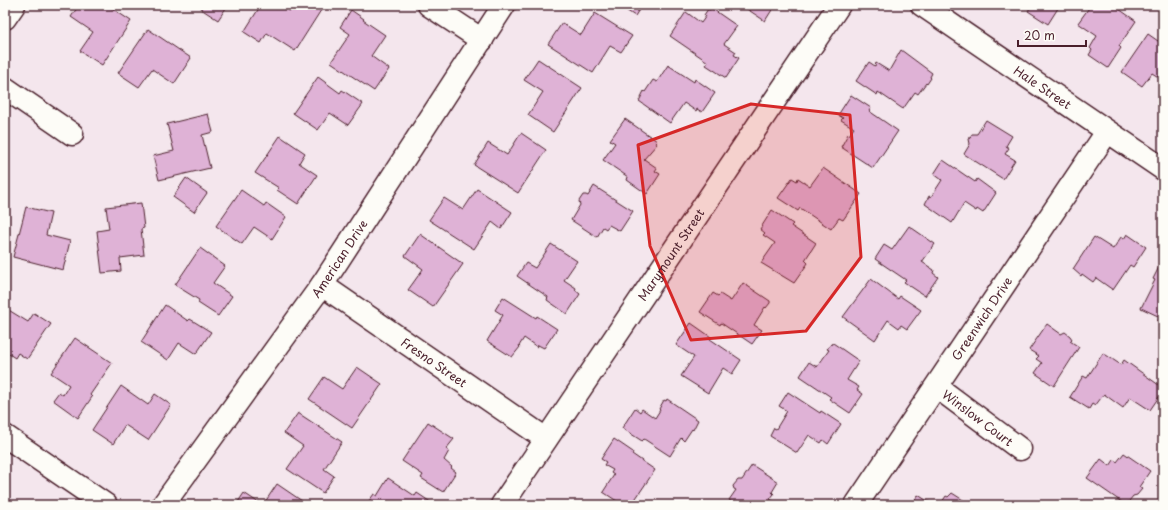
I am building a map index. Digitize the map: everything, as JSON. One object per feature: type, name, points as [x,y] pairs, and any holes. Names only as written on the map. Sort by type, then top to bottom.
[{"type":"street","points":[[5,18],[14,5]]},
{"type":"street","points":[[429,5],[482,40]]},
{"type":"street","name":"American Drive","points":[[163,505],[322,285],[504,5]]},
{"type":"street","name":"Marymount Street","points":[[502,505],[839,5]]},
{"type":"street","name":"Hale Street","points":[[922,5],[1163,169]]},
{"type":"street","points":[[5,88],[72,134]]},
{"type":"street","name":"Greenwich Drive","points":[[856,505],[1108,132]]},
{"type":"street","name":"Fresno Street","points":[[322,285],[546,439]]},
{"type":"street","name":"Winslow Court","points":[[936,387],[1020,449]]},
{"type":"street","points":[[5,436],[106,505]]},
{"type":"highlighted area","points":[[751,104],[850,115],[861,257],[806,331],[691,340],[650,246],[638,145]]},
{"type":"building","points":[[79,5],[107,5],[131,21],[102,65],[80,51],[93,32],[71,17]]},
{"type":"building","points":[[203,5],[228,5],[218,20],[201,9]]},
{"type":"building","points":[[261,5],[281,5],[290,11],[295,5],[321,5],[323,7],[295,51],[267,33],[261,43],[244,32]]},
{"type":"building","points":[[618,5],[642,5],[635,16]]},
{"type":"building","points":[[746,5],[775,5],[765,21],[744,7]]},
{"type":"building","points":[[1032,5],[1060,5],[1048,24],[1028,11]]},
{"type":"building","points":[[1091,5],[1119,5],[1121,6],[1119,9],[1136,21],[1119,46],[1121,48],[1108,68],[1089,55],[1092,50],[1090,48],[1097,36],[1078,23]]},
{"type":"building","points":[[711,8],[737,26],[724,44],[736,52],[734,55],[739,58],[726,78],[706,65],[708,62],[670,36],[686,12],[701,23],[706,16],[704,15],[708,9],[710,10]]},
{"type":"building","points":[[351,10],[385,35],[371,56],[389,69],[374,91],[331,62],[350,34],[340,27]]},
{"type":"building","points":[[595,13],[632,36],[621,52],[610,46],[593,73],[548,44],[562,23],[581,35]]},
{"type":"building","points":[[148,29],[191,58],[174,84],[152,69],[139,87],[118,73]]},
{"type":"building","points":[[1148,34],[1158,41],[1163,39],[1163,80],[1152,73],[1142,86],[1122,72]]},
{"type":"building","points":[[901,50],[932,73],[927,84],[926,83],[918,94],[915,92],[903,109],[878,92],[877,95],[856,81],[869,62],[875,66],[876,63],[889,71]]},
{"type":"building","points":[[538,59],[582,88],[553,132],[528,115],[543,92],[524,80]]},
{"type":"building","points":[[668,65],[694,82],[695,79],[715,93],[702,112],[697,109],[696,111],[684,103],[670,123],[639,101],[644,91],[645,92],[653,80],[657,82]]},
{"type":"building","points":[[318,77],[340,93],[342,90],[363,104],[348,125],[330,113],[318,130],[293,113]]},
{"type":"building","points":[[851,95],[871,108],[869,111],[898,131],[873,168],[841,147],[848,134],[849,135],[854,128],[841,120],[843,118],[838,115]]},
{"type":"building","points":[[208,114],[213,132],[202,135],[210,168],[159,180],[153,156],[174,151],[167,124]]},
{"type":"building","points":[[625,119],[657,141],[655,143],[657,144],[644,159],[657,168],[655,171],[660,174],[647,194],[627,180],[628,177],[603,160],[615,143],[610,140]]},
{"type":"building","points":[[986,120],[1012,136],[1006,146],[1009,148],[1005,154],[1015,160],[1003,179],[964,154],[970,144],[969,139],[972,134],[977,134]]},
{"type":"building","points":[[521,133],[546,150],[518,193],[474,165],[488,143],[507,155]]},
{"type":"building","points":[[280,136],[305,153],[299,163],[317,175],[298,204],[277,190],[279,188],[255,173]]},
{"type":"building","points":[[943,160],[975,182],[977,179],[996,193],[983,213],[977,209],[976,211],[964,203],[952,223],[925,204],[929,196],[931,197],[942,180],[934,174]]},
{"type":"building","points":[[823,168],[861,194],[843,220],[839,218],[831,229],[800,208],[798,211],[778,198],[792,178],[797,181],[798,178],[810,186]]},
{"type":"building","points":[[186,178],[207,193],[194,212],[173,197]]},
{"type":"building","points":[[594,186],[633,211],[620,231],[609,225],[606,229],[603,227],[597,237],[571,220],[580,205],[579,201],[583,195],[588,196]]},
{"type":"building","points":[[477,189],[512,212],[501,229],[492,222],[474,249],[429,220],[444,198],[463,210]]},
{"type":"building","points":[[241,190],[264,206],[266,203],[286,217],[272,239],[254,227],[242,244],[216,226]]},
{"type":"building","points":[[141,203],[144,228],[141,229],[144,255],[120,258],[121,271],[102,273],[97,231],[109,229],[106,207]]},
{"type":"building","points":[[26,207],[51,213],[46,235],[70,241],[63,270],[13,257]]},
{"type":"building","points":[[772,210],[793,224],[791,226],[816,243],[805,260],[808,263],[794,283],[761,263],[775,243],[763,235],[765,233],[760,229]]},
{"type":"building","points":[[909,226],[935,244],[922,262],[934,270],[933,273],[938,277],[925,296],[904,282],[906,280],[875,259],[884,245],[892,250]]},
{"type":"building","points":[[420,234],[463,264],[433,307],[408,290],[423,269],[405,256]]},
{"type":"building","points":[[1127,234],[1146,247],[1133,267],[1130,265],[1113,290],[1096,278],[1093,282],[1082,274],[1081,276],[1073,269],[1094,237],[1113,249],[1121,237],[1124,239]]},
{"type":"building","points":[[551,244],[577,261],[564,280],[576,288],[575,290],[580,294],[567,314],[547,300],[548,297],[517,276],[526,263],[535,268]]},
{"type":"building","points":[[200,248],[225,266],[213,283],[232,296],[218,316],[198,303],[199,300],[175,285]]},
{"type":"building","points":[[1163,259],[1163,324],[1158,321],[1160,317],[1141,308],[1155,280],[1153,279]]},
{"type":"building","points":[[871,279],[898,299],[900,296],[921,310],[907,329],[901,325],[899,328],[888,320],[875,340],[843,317]]},
{"type":"building","points":[[743,283],[770,301],[754,325],[762,330],[752,344],[721,323],[720,325],[700,312],[713,293],[718,296],[720,294],[731,301]]},
{"type":"building","points":[[503,297],[536,318],[537,316],[557,329],[544,348],[538,345],[537,347],[524,338],[519,346],[520,347],[512,357],[487,341],[503,315],[495,310]]},
{"type":"building","points":[[165,305],[188,321],[190,319],[211,332],[196,354],[179,343],[168,360],[141,342]]},
{"type":"building","points":[[7,309],[28,322],[34,313],[51,324],[27,359],[18,353],[15,358],[6,352],[5,353],[5,312]]},
{"type":"building","points":[[691,323],[711,337],[710,339],[741,360],[732,374],[723,368],[708,393],[681,376],[694,357],[676,345]]},
{"type":"building","points":[[1047,324],[1061,334],[1065,332],[1072,339],[1070,341],[1079,347],[1054,386],[1035,373],[1042,363],[1036,359],[1039,356],[1029,350]]},
{"type":"building","points":[[75,338],[112,363],[90,395],[92,397],[78,418],[53,400],[59,392],[63,395],[69,385],[51,373]]},
{"type":"building","points":[[833,343],[859,361],[847,380],[859,387],[857,390],[863,394],[850,413],[829,399],[831,397],[800,376],[809,362],[817,367],[829,350],[827,349]]},
{"type":"building","points":[[1103,353],[1121,365],[1124,360],[1163,388],[1163,391],[1150,410],[1130,397],[1123,408],[1104,394],[1095,406],[1092,404],[1089,409],[1070,397],[1083,376],[1087,378]]},
{"type":"building","points":[[357,367],[382,384],[352,428],[309,399],[324,377],[342,389]]},
{"type":"building","points":[[121,386],[148,405],[155,394],[171,405],[148,440],[125,425],[113,444],[92,430]]},
{"type":"building","points":[[788,392],[820,413],[821,411],[841,424],[828,444],[823,440],[821,443],[809,435],[797,453],[770,436],[787,411],[779,406]]},
{"type":"building","points":[[667,399],[698,420],[693,430],[692,429],[684,441],[681,438],[670,456],[644,439],[642,441],[622,428],[635,408],[640,412],[642,409],[655,418],[664,400],[666,401]]},
{"type":"building","points":[[298,413],[342,442],[324,469],[334,476],[323,493],[287,469],[303,446],[284,433]]},
{"type":"building","points":[[428,422],[454,439],[446,449],[449,451],[444,460],[456,472],[443,492],[421,478],[423,475],[402,461]]},
{"type":"building","points":[[614,439],[655,470],[634,501],[635,502],[633,505],[623,505],[603,492],[614,475],[611,473],[613,470],[604,465],[606,462],[601,459]]},
{"type":"building","points":[[1124,453],[1150,471],[1139,487],[1142,489],[1137,495],[1133,496],[1126,505],[1087,478],[1101,459],[1110,466],[1114,460],[1117,462]]},
{"type":"building","points":[[752,465],[778,482],[772,492],[774,494],[770,499],[779,505],[737,505],[729,500],[736,490],[733,486],[738,480],[742,480]]},
{"type":"building","points":[[388,478],[415,496],[417,493],[435,505],[366,505],[374,494],[377,496]]},
{"type":"building","points":[[277,484],[302,501],[300,505],[263,505]]},
{"type":"building","points":[[244,493],[262,505],[236,505]]},
{"type":"building","points":[[952,493],[971,505],[940,505],[946,496],[948,497]]},
{"type":"building","points":[[918,495],[934,505],[912,505]]}]
